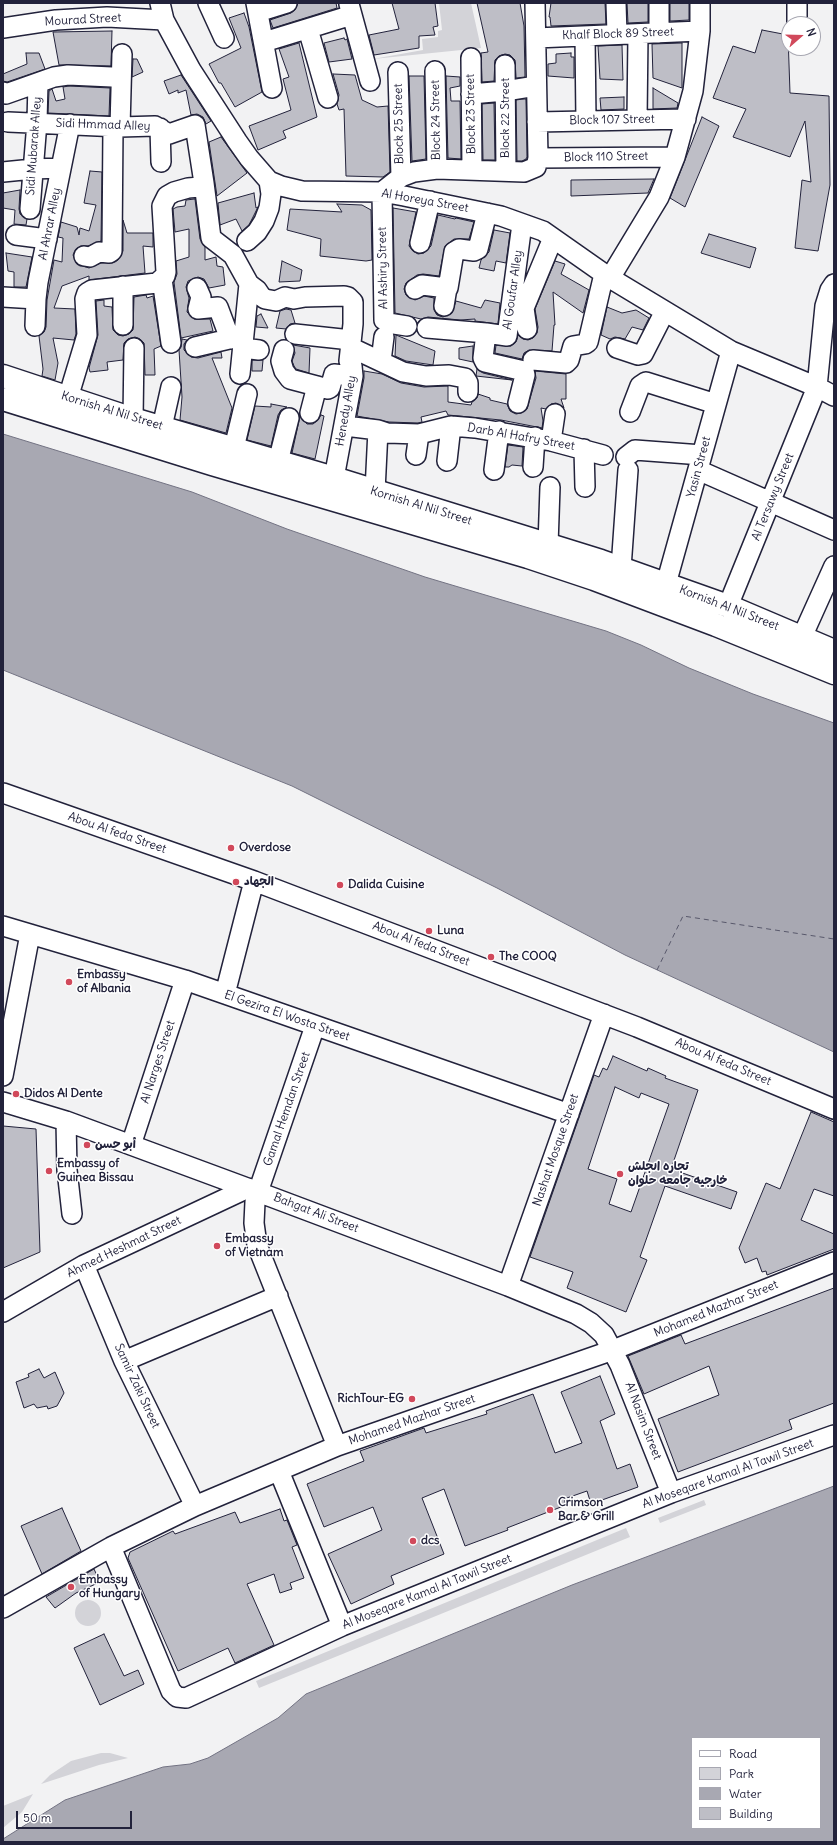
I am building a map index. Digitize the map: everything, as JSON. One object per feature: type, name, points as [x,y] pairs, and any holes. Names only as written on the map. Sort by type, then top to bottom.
[{"type":"main road","name":"Kornish Al Nil Street","points":[[3,376],[133,419],[334,478],[620,568],[728,606],[834,651]]},
{"type":"main road","name":"Kornish Al Nil Street","points":[[3,398],[212,464],[535,559],[594,579],[709,622],[834,673]]},
{"type":"street","points":[[208,3],[224,38]]},
{"type":"street","points":[[272,88],[257,8],[287,3]]},
{"type":"street","points":[[382,192],[400,177],[414,172],[437,169],[524,172],[536,167],[538,161],[535,3]]},
{"type":"street","points":[[616,3],[617,34]]},
{"type":"street","points":[[659,3],[659,33]]},
{"type":"street","points":[[533,360],[566,363],[569,360],[574,346],[588,342],[607,276],[659,197],[675,156],[693,91],[700,31],[700,3]]},
{"type":"street","points":[[797,3],[797,16]]},
{"type":"street","points":[[264,42],[308,28],[350,9],[370,81]]},
{"type":"street","name":"Mourad Street","points":[[3,28],[54,11],[106,10],[162,12]]},
{"type":"street","name":"Al Horeya Street","points":[[162,12],[192,70],[237,141],[256,167],[269,180],[281,186],[302,191],[382,192],[487,213],[543,231],[607,276],[731,351],[817,387],[834,396]]},
{"type":"street","points":[[308,28],[328,98]]},
{"type":"street","name":"Khalf Block 89 Street","points":[[536,38],[700,31]]},
{"type":"street","points":[[637,120],[638,34]]},
{"type":"street","points":[[585,36],[586,121]]},
{"type":"street","points":[[84,256],[90,257],[99,252],[109,253],[112,251],[117,126],[122,54]]},
{"type":"street","name":"Block 23 Street","points":[[471,58],[472,170]]},
{"type":"street","name":"Block 22 Street","points":[[505,65],[506,171]]},
{"type":"street","name":"Block 24 Street","points":[[434,71],[437,169]]},
{"type":"street","name":"Block 25 Street","points":[[398,72],[400,177]]},
{"type":"street","name":"Sidi Mubarak Alley","points":[[3,92],[6,94],[68,75],[112,77]]},
{"type":"street","name":"Sidi Mubarak Alley","points":[[30,209],[37,122],[38,83]]},
{"type":"street","points":[[471,94],[505,92],[536,86]]},
{"type":"street","name":"Block 107 Street","points":[[537,122],[686,119]]},
{"type":"street","name":"Sidi Hmmad Alley","points":[[8,122],[155,126],[165,132],[173,134],[195,125]]},
{"type":"street","name":"Al Ahrar Alley","points":[[35,326],[36,299],[70,124]]},
{"type":"street","name":"Henedy Alley","points":[[195,125],[212,238],[233,255],[249,284],[265,299],[276,301],[285,297],[294,299],[305,296],[344,296],[359,298],[353,302],[349,361],[352,366],[353,376],[345,426],[334,478]]},
{"type":"street","points":[[160,128],[160,162]]},
{"type":"street","name":"Block 110 Street","points":[[538,161],[675,156]]},
{"type":"street","points":[[3,172],[61,168]]},
{"type":"street","points":[[247,241],[260,226],[269,208],[271,194],[269,180]]},
{"type":"street","points":[[68,398],[87,335],[86,296],[92,290],[157,283],[162,280],[166,272],[162,206],[167,196],[174,192],[188,188],[200,187],[204,183]]},
{"type":"street","name":"Al Ashiry Street","points":[[382,192],[384,320],[388,323],[407,326]]},
{"type":"street","points":[[420,243],[430,201]]},
{"type":"street","points":[[415,289],[422,285],[446,297],[454,252],[459,249],[474,251],[478,249],[487,213]]},
{"type":"street","name":"Al Goufar Alley","points":[[427,328],[474,329],[507,336],[522,224]]},
{"type":"street","points":[[16,235],[47,239]]},
{"type":"street","points":[[527,329],[524,308],[552,238]]},
{"type":"street","points":[[162,280],[171,343]]},
{"type":"street","points":[[240,374],[249,284]]},
{"type":"street","name":"Al Tersawy Street","points":[[728,606],[817,387],[828,335],[825,306],[830,290],[834,284]]},
{"type":"street","points":[[123,325],[124,286]]},
{"type":"street","points":[[196,288],[201,298],[198,310],[218,306],[244,343]]},
{"type":"street","points":[[3,297],[36,299]]},
{"type":"street","points":[[617,348],[638,355],[643,354],[664,311]]},
{"type":"street","name":"Al Goufar Alley","points":[[474,329],[485,362],[524,371],[525,375],[518,403]]},
{"type":"street","points":[[295,334],[351,344],[403,372],[426,376],[449,375],[465,378],[468,383],[468,392]]},
{"type":"street","points":[[381,361],[384,336]]},
{"type":"street","points":[[195,347],[244,343]]},
{"type":"street","points":[[133,419],[134,348]]},
{"type":"street","points":[[284,350],[281,361],[286,375],[290,379],[329,389],[334,374],[353,376]]},
{"type":"street","name":"Yasin Street","points":[[666,584],[731,351]]},
{"type":"street","points":[[630,412],[640,386],[646,382],[716,404]]},
{"type":"street","points":[[310,413],[317,386]]},
{"type":"street","points":[[162,427],[171,387]]},
{"type":"street","points":[[234,448],[247,394]]},
{"type":"street","points":[[533,467],[543,439],[555,414]]},
{"type":"street","points":[[278,462],[289,418]]},
{"type":"street","name":"Darb Al Hafry Street","points":[[345,426],[378,430],[387,433],[419,434],[451,426],[499,431],[543,439],[603,455]]},
{"type":"street","points":[[447,461],[451,426]]},
{"type":"street","points":[[375,491],[378,430]]},
{"type":"street","points":[[494,470],[499,431]]},
{"type":"street","points":[[416,455],[419,434]]},
{"type":"street","points":[[584,449],[585,487]]},
{"type":"street","points":[[620,568],[627,464],[635,450],[700,463],[770,502],[834,530]]},
{"type":"street","points":[[548,545],[550,487]]},
{"type":"street","points":[[802,638],[834,566]]},
{"type":"street","name":"Abou Al feda Street","points":[[3,793],[254,881],[604,1014],[834,1109]]},
{"type":"street","points":[[225,994],[254,881]]},
{"type":"street","name":"El Gezira El Wosta Street","points":[[3,926],[185,980],[569,1114]]},
{"type":"street","points":[[3,1076],[30,934]]},
{"type":"street","name":"Al Narges Street","points":[[131,1145],[185,980]]},
{"type":"street","name":"Nashat Mosque Street","points":[[508,1286],[604,1014]]},
{"type":"street","name":"Gamal Hemdan Street","points":[[315,1026],[253,1190],[255,1234],[257,1245],[337,1446]]},
{"type":"street","name":"Bahgat Ali Street","points":[[3,1102],[66,1121],[508,1286],[576,1314],[591,1323],[604,1335],[613,1350]]},
{"type":"street","points":[[66,1121],[67,1170],[72,1214]]},
{"type":"street","name":"Ahmed Heshmat Street","points":[[3,1312],[84,1265],[253,1190]]},
{"type":"street","name":"Mohamed Mazhar Street","points":[[3,1608],[111,1547],[195,1506],[279,1470],[337,1446],[613,1350],[834,1262]]},
{"type":"street","name":"Samir Zaki Street","points":[[84,1265],[124,1361],[195,1506]]},
{"type":"street","points":[[124,1361],[278,1296]]},
{"type":"street","name":"Al Nasim Street","points":[[613,1350],[627,1380],[671,1494]]},
{"type":"street","name":"Al Moseqare Kamal Al Tawil Street","points":[[111,1547],[171,1691],[177,1697],[186,1698],[342,1626],[671,1494],[834,1435]]},
{"type":"street","points":[[279,1470],[342,1626]]},
{"type":"green space","points":[[439,3],[471,3],[481,48],[373,59],[423,50],[422,39],[438,37],[438,31],[442,30]]},
{"type":"green space","points":[[704,1500],[706,1505],[660,1523],[658,1518]]},
{"type":"green space","points":[[626,1528],[630,1537],[259,1688],[256,1681]]},
{"type":"green space","points":[[88,1600],[97,1604],[101,1613],[97,1622],[88,1626],[79,1622],[75,1613],[79,1604]]},
{"type":"green space","points":[[101,1753],[110,1753],[128,1758],[99,1765],[41,1784],[50,1775],[71,1761]]},
{"type":"green space","points":[[33,1794],[22,1812],[3,1828],[3,1806]]},
{"type":"water","points":[[3,434],[192,492],[287,529],[425,577],[606,631],[641,645],[689,668],[753,694],[834,723],[834,1052],[625,955],[497,888],[292,786],[3,670]]},
{"type":"water","points":[[834,1486],[834,1842],[3,1842],[3,1839],[65,1800],[163,1767],[190,1764],[208,1758],[278,1718],[306,1694],[572,1585]]},
{"type":"building","points":[[298,3],[336,3],[337,8],[273,28],[270,20],[291,13],[295,10]]},
{"type":"building","points":[[392,3],[435,3],[438,26],[433,27],[435,35],[419,36],[419,48],[374,55],[369,35],[399,29]]},
{"type":"building","points":[[477,3],[520,3],[524,26],[525,77],[516,78],[515,60],[510,55],[505,54],[499,56],[495,60],[494,81],[482,82],[481,53],[488,52]]},
{"type":"building","points":[[551,3],[605,3],[606,24],[551,26],[549,17]]},
{"type":"building","points":[[627,3],[648,3],[648,22],[628,23]]},
{"type":"building","points":[[670,3],[689,3],[689,20],[670,21]]},
{"type":"building","points":[[244,13],[249,27],[262,92],[235,107],[221,83],[219,83],[209,64],[241,48],[229,18]]},
{"type":"building","points":[[762,30],[781,34],[781,56],[789,56],[790,93],[829,96],[830,185],[818,251],[795,248],[802,180],[811,182],[805,121],[790,157],[733,137],[746,109],[713,98],[733,46],[755,53]]},
{"type":"building","points":[[112,31],[111,66],[59,65],[53,32]]},
{"type":"building","points":[[344,38],[345,40],[347,39],[352,59],[329,62],[324,43]]},
{"type":"building","points":[[299,43],[317,117],[283,131],[286,138],[258,150],[249,126],[291,110],[283,79],[289,77],[279,49]]},
{"type":"building","points":[[682,43],[682,88],[653,78],[652,44]]},
{"type":"building","points":[[622,45],[623,80],[600,79],[598,46]]},
{"type":"building","points":[[26,53],[39,53],[45,69],[7,82],[3,81],[3,74],[27,64]]},
{"type":"building","points":[[571,53],[571,57],[574,57],[574,78],[548,76],[548,64],[556,63],[556,54]]},
{"type":"building","points":[[133,59],[137,59],[143,72],[132,77]]},
{"type":"building","points":[[333,74],[355,75],[362,100],[377,107],[388,106],[390,172],[383,177],[346,176],[344,109],[339,110],[337,104],[339,95]]},
{"type":"building","points":[[181,75],[211,121],[206,124],[203,117],[197,114],[191,115],[186,90],[178,93],[178,90],[169,94],[164,81]]},
{"type":"building","points":[[409,76],[424,76],[426,159],[412,161]]},
{"type":"building","points":[[446,76],[460,77],[460,86],[450,88],[451,101],[460,101],[461,159],[448,158]]},
{"type":"building","points":[[63,87],[110,88],[109,116],[48,113],[49,91],[52,89],[56,101],[65,99]]},
{"type":"building","points":[[653,88],[678,103],[677,108],[653,109]]},
{"type":"building","points":[[624,97],[624,109],[601,110],[600,98]]},
{"type":"building","points":[[526,99],[527,157],[522,161],[517,161],[516,100]]},
{"type":"building","points":[[494,103],[495,160],[483,160],[482,104]]},
{"type":"building","points":[[702,117],[719,126],[685,207],[670,198]]},
{"type":"building","points":[[221,137],[247,173],[217,196],[209,142]]},
{"type":"building","points":[[90,171],[102,172],[101,241],[88,246],[81,246],[76,249],[73,255],[77,264],[89,268],[101,263],[115,262],[118,260],[123,251],[123,220],[127,233],[153,233],[153,247],[143,246],[145,273],[89,280],[89,276],[62,286],[54,308],[75,309],[76,334],[74,340],[53,338],[58,363],[55,380],[42,376],[43,369],[39,336],[44,332],[46,327],[47,300],[54,260],[62,262],[63,238],[58,237],[61,222],[77,227],[79,235],[80,228],[89,231],[96,205],[84,203]]},
{"type":"building","points":[[654,179],[648,193],[571,196],[571,180]]},
{"type":"building","points":[[20,190],[19,209],[20,214],[27,219],[26,225],[14,224],[15,210],[3,208],[3,193]]},
{"type":"building","points":[[254,193],[256,208],[258,207],[249,225],[242,231],[236,219],[220,225],[218,203]]},
{"type":"building","points":[[195,199],[200,239],[205,247],[205,260],[216,257],[217,266],[223,267],[225,285],[209,288],[204,279],[198,277],[188,281],[186,287],[189,298],[187,312],[194,319],[210,319],[213,331],[181,338],[174,282],[177,274],[176,261],[189,257],[189,229],[175,232],[173,209],[185,206],[186,200]]},
{"type":"building","points":[[337,204],[362,205],[371,210],[372,260],[366,261],[320,256],[321,239],[287,230],[290,209],[342,212]]},
{"type":"building","points":[[393,208],[416,212],[409,246],[418,254],[424,253],[431,246],[438,215],[474,222],[469,239],[454,239],[445,246],[439,276],[423,274],[417,275],[406,283],[404,289],[406,295],[415,300],[424,296],[434,298],[434,310],[437,315],[443,317],[452,313],[456,301],[481,308],[485,300],[500,303],[498,324],[475,321],[475,319],[460,320],[428,317],[421,319],[395,313]]},
{"type":"building","points":[[494,230],[510,233],[506,263],[496,261],[494,271],[479,268],[481,260],[489,252]]},
{"type":"building","points":[[709,234],[756,248],[750,268],[701,253]]},
{"type":"building","points":[[6,253],[32,257],[26,287],[14,287],[14,272],[8,271]]},
{"type":"building","points":[[282,261],[302,270],[300,281],[279,282]]},
{"type":"building","points":[[555,261],[565,264],[561,274],[589,290],[583,313],[553,292],[555,325],[552,351],[529,350],[524,353],[522,359],[495,353],[496,345],[511,346],[516,342],[518,335],[523,339],[528,340],[533,338],[537,333],[538,327],[535,309]]},
{"type":"building","points":[[146,295],[147,298],[153,296],[161,346],[154,349],[155,375],[145,375],[144,343],[135,337],[128,339],[124,343],[123,360],[107,362],[108,370],[90,372],[89,368],[98,335],[96,301],[104,300],[104,306],[112,307],[113,330],[118,335],[123,336],[129,334],[133,330],[134,297]]},
{"type":"building","points":[[607,307],[622,313],[636,310],[649,318],[643,330],[632,327],[625,339],[615,337],[610,339],[601,335]]},
{"type":"building","points":[[286,309],[291,310],[295,323],[290,324],[286,329],[276,328],[280,311]]},
{"type":"building","points":[[261,314],[268,328],[256,327],[257,316]]},
{"type":"building","points":[[396,335],[435,351],[433,365],[406,361],[395,356]]},
{"type":"building","points":[[182,339],[187,340],[184,344],[184,350],[191,357],[198,358],[221,352],[222,358],[212,358],[232,408],[226,433],[180,420],[182,397],[179,350]]},
{"type":"building","points":[[293,345],[310,348],[309,373],[296,369],[294,366],[292,361],[295,353]]},
{"type":"building","points":[[473,346],[473,362],[459,359],[459,348]]},
{"type":"building","points":[[252,360],[263,360],[262,371],[252,371]]},
{"type":"building","points":[[477,369],[483,373],[512,380],[476,376]]},
{"type":"building","points":[[364,371],[382,374],[401,383],[424,387],[448,386],[448,402],[471,405],[477,398],[478,394],[490,398],[490,400],[507,404],[510,411],[516,414],[527,409],[536,378],[535,371],[566,374],[566,399],[561,399],[564,408],[556,403],[551,404],[546,409],[541,408],[543,421],[542,428],[501,420],[448,415],[446,411],[421,417],[422,422],[418,423],[389,422],[357,416]]},
{"type":"building","points":[[271,404],[287,407],[281,410],[278,415],[271,446],[247,440],[255,406],[271,407]]},
{"type":"building","points":[[321,415],[324,416],[315,459],[292,453],[300,416],[307,424],[313,424]]},
{"type":"building","points":[[508,445],[523,447],[522,466],[512,465],[505,467]]},
{"type":"building","points":[[613,1056],[647,1071],[648,1068],[666,1076],[665,1078],[698,1090],[671,1169],[737,1192],[731,1209],[665,1186],[640,1257],[647,1260],[626,1312],[567,1288],[573,1272],[530,1257],[594,1075],[599,1077],[603,1068],[607,1070]],"holes":[[[615,1087],[639,1098],[641,1093],[669,1104],[631,1212],[609,1204],[617,1179],[588,1169]]]},
{"type":"building","points":[[811,1112],[834,1122],[834,1196],[814,1189],[801,1220],[834,1234],[834,1249],[767,1275],[766,1271],[762,1272],[757,1258],[745,1263],[739,1248],[766,1183],[780,1189]]},
{"type":"building","points":[[3,1126],[36,1129],[40,1252],[3,1268]]},
{"type":"building","points":[[834,1288],[834,1403],[789,1420],[792,1429],[678,1472],[658,1419],[719,1395],[709,1366],[644,1394],[628,1356],[681,1335],[685,1344]]},
{"type":"building","points":[[39,1369],[44,1378],[55,1372],[64,1393],[57,1406],[48,1409],[47,1406],[37,1408],[34,1404],[24,1408],[16,1382],[29,1377],[28,1374]]},
{"type":"building","points":[[600,1376],[615,1414],[600,1421],[617,1469],[630,1464],[638,1487],[591,1504],[587,1491],[564,1499],[566,1505],[507,1528],[508,1530],[465,1546],[444,1489],[422,1498],[444,1554],[391,1576],[394,1584],[351,1604],[328,1554],[382,1530],[373,1507],[324,1527],[307,1484],[364,1461],[360,1451],[424,1428],[426,1433],[487,1414],[486,1411],[533,1394],[555,1453],[582,1443],[561,1392]]},
{"type":"building","points":[[62,1508],[81,1551],[42,1574],[21,1526]]},
{"type":"building","points":[[280,1509],[284,1521],[287,1520],[297,1545],[292,1547],[304,1578],[290,1583],[292,1589],[280,1593],[274,1574],[247,1584],[274,1645],[235,1663],[228,1648],[178,1671],[128,1558],[130,1552],[173,1531],[175,1534],[235,1512],[240,1523]]},
{"type":"building","name":"Embassy of Hungary","points":[[94,1569],[100,1582],[76,1593],[55,1608],[46,1597]]},
{"type":"building","points":[[104,1634],[124,1676],[138,1670],[144,1684],[100,1705],[74,1648]]},
{"type":"ferry route","points":[[657,970],[683,916],[834,939]]},
{"type":"place","name":"Overdose","points":[[231,848]]},
{"type":"place","name":"الجهاد","points":[[236,882]]},
{"type":"place","name":"Dalida Cuisine","points":[[340,885]]},
{"type":"place","name":"Luna","points":[[429,931]]},
{"type":"place","name":"The COOQ","points":[[491,957]]},
{"type":"place","name":"Embassy of Albania","points":[[69,982]]},
{"type":"place","name":"Didos Al Dente","points":[[16,1094]]},
{"type":"place","name":"أبو حسن","points":[[87,1145]]},
{"type":"place","name":"Embassy of Guinea Bissau","points":[[49,1171]]},
{"type":"place","name":"تجاره انجلش خارجيه جامعه حلوان","points":[[620,1174]]},
{"type":"place","name":"Embassy of Vietnam","points":[[217,1246]]},
{"type":"place","name":"RichTour-EG","points":[[412,1399]]},
{"type":"place","name":"Crimson Bar & Grill","points":[[550,1510]]},
{"type":"place","name":"dcs","points":[[413,1541]]},
{"type":"place","name":"Embassy of Hungary","points":[[71,1587]]}]
